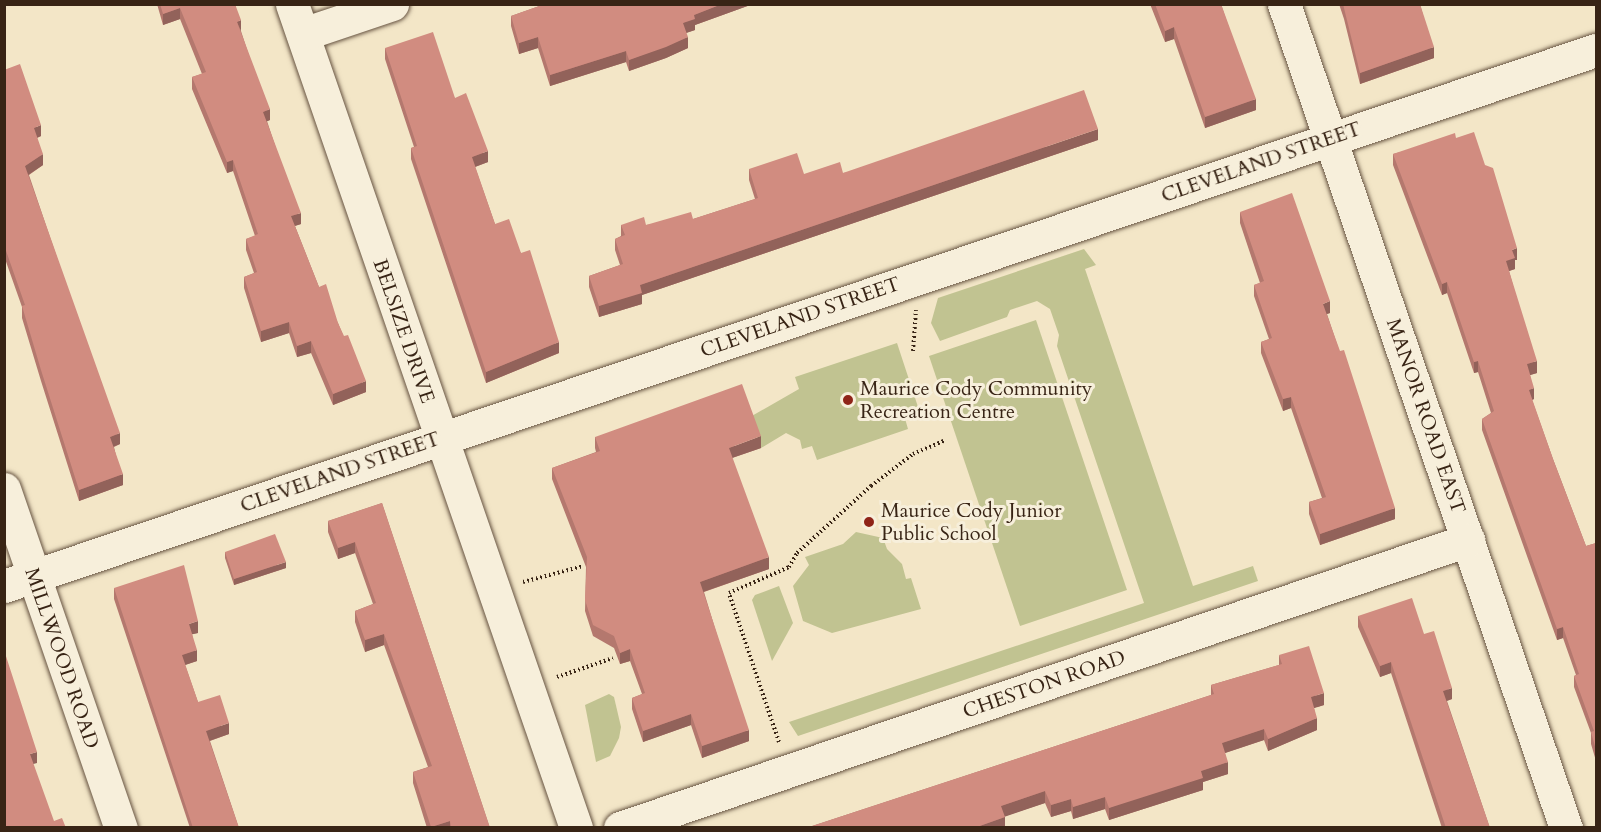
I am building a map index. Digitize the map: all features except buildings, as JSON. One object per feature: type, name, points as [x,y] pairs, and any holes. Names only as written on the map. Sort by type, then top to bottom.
[{"type":"street","points":[[298,19],[392,4]]},
{"type":"street","name":"MANOR ROAD EAST","points":[[1284,4],[1332,138],[1566,828]]},
{"type":"street","name":"BELSIZE DRIVE","points":[[298,19],[576,828]]},
{"type":"street","name":"CLEVELAND STREET","points":[[20,581],[1596,50]]},
{"type":"street","name":"MILLWOOD ROAD","points":[[4,489],[20,581],[121,828]]},
{"type":"street","name":"CHESTON ROAD","points":[[620,828],[1468,540]]},
{"type":"path","points":[[913,351],[917,301]]},
{"type":"path","points":[[781,748],[729,593],[789,567],[797,553],[871,486],[913,454],[944,441]]},
{"type":"path","points":[[516,584],[583,566]]},
{"type":"path","points":[[549,679],[613,658]]},
{"type":"green space","points":[[1084,249],[1096,265],[1085,269],[1193,586],[1253,566],[1258,581],[798,736],[789,722],[1144,603],[1057,346],[1059,335],[1050,309],[1037,301],[1010,310],[1007,317],[940,341],[931,323],[938,298]]},
{"type":"green space","points":[[1036,320],[1127,590],[1020,626],[929,356]]},
{"type":"green space","name":"Maurice Cody Community Recreation Centre","points":[[897,343],[919,410],[904,415],[908,429],[817,460],[812,446],[802,449],[800,440],[786,433],[761,448],[750,417],[799,389],[795,377]]},
{"type":"green space","points":[[856,532],[883,538],[887,549],[902,564],[906,579],[911,578],[921,609],[832,633],[803,621],[793,586],[809,565],[805,557],[843,544]]},
{"type":"green space","points":[[779,586],[793,623],[772,661],[752,600],[755,595]]},
{"type":"green space","points":[[609,694],[614,697],[621,727],[619,738],[610,756],[596,762],[585,705]]},
{"type":"place","name":"Maurice Cody Community Recreation Centre","points":[[848,400]]},
{"type":"place","name":"Maurice Cody Junior Public School","points":[[869,522]]}]
